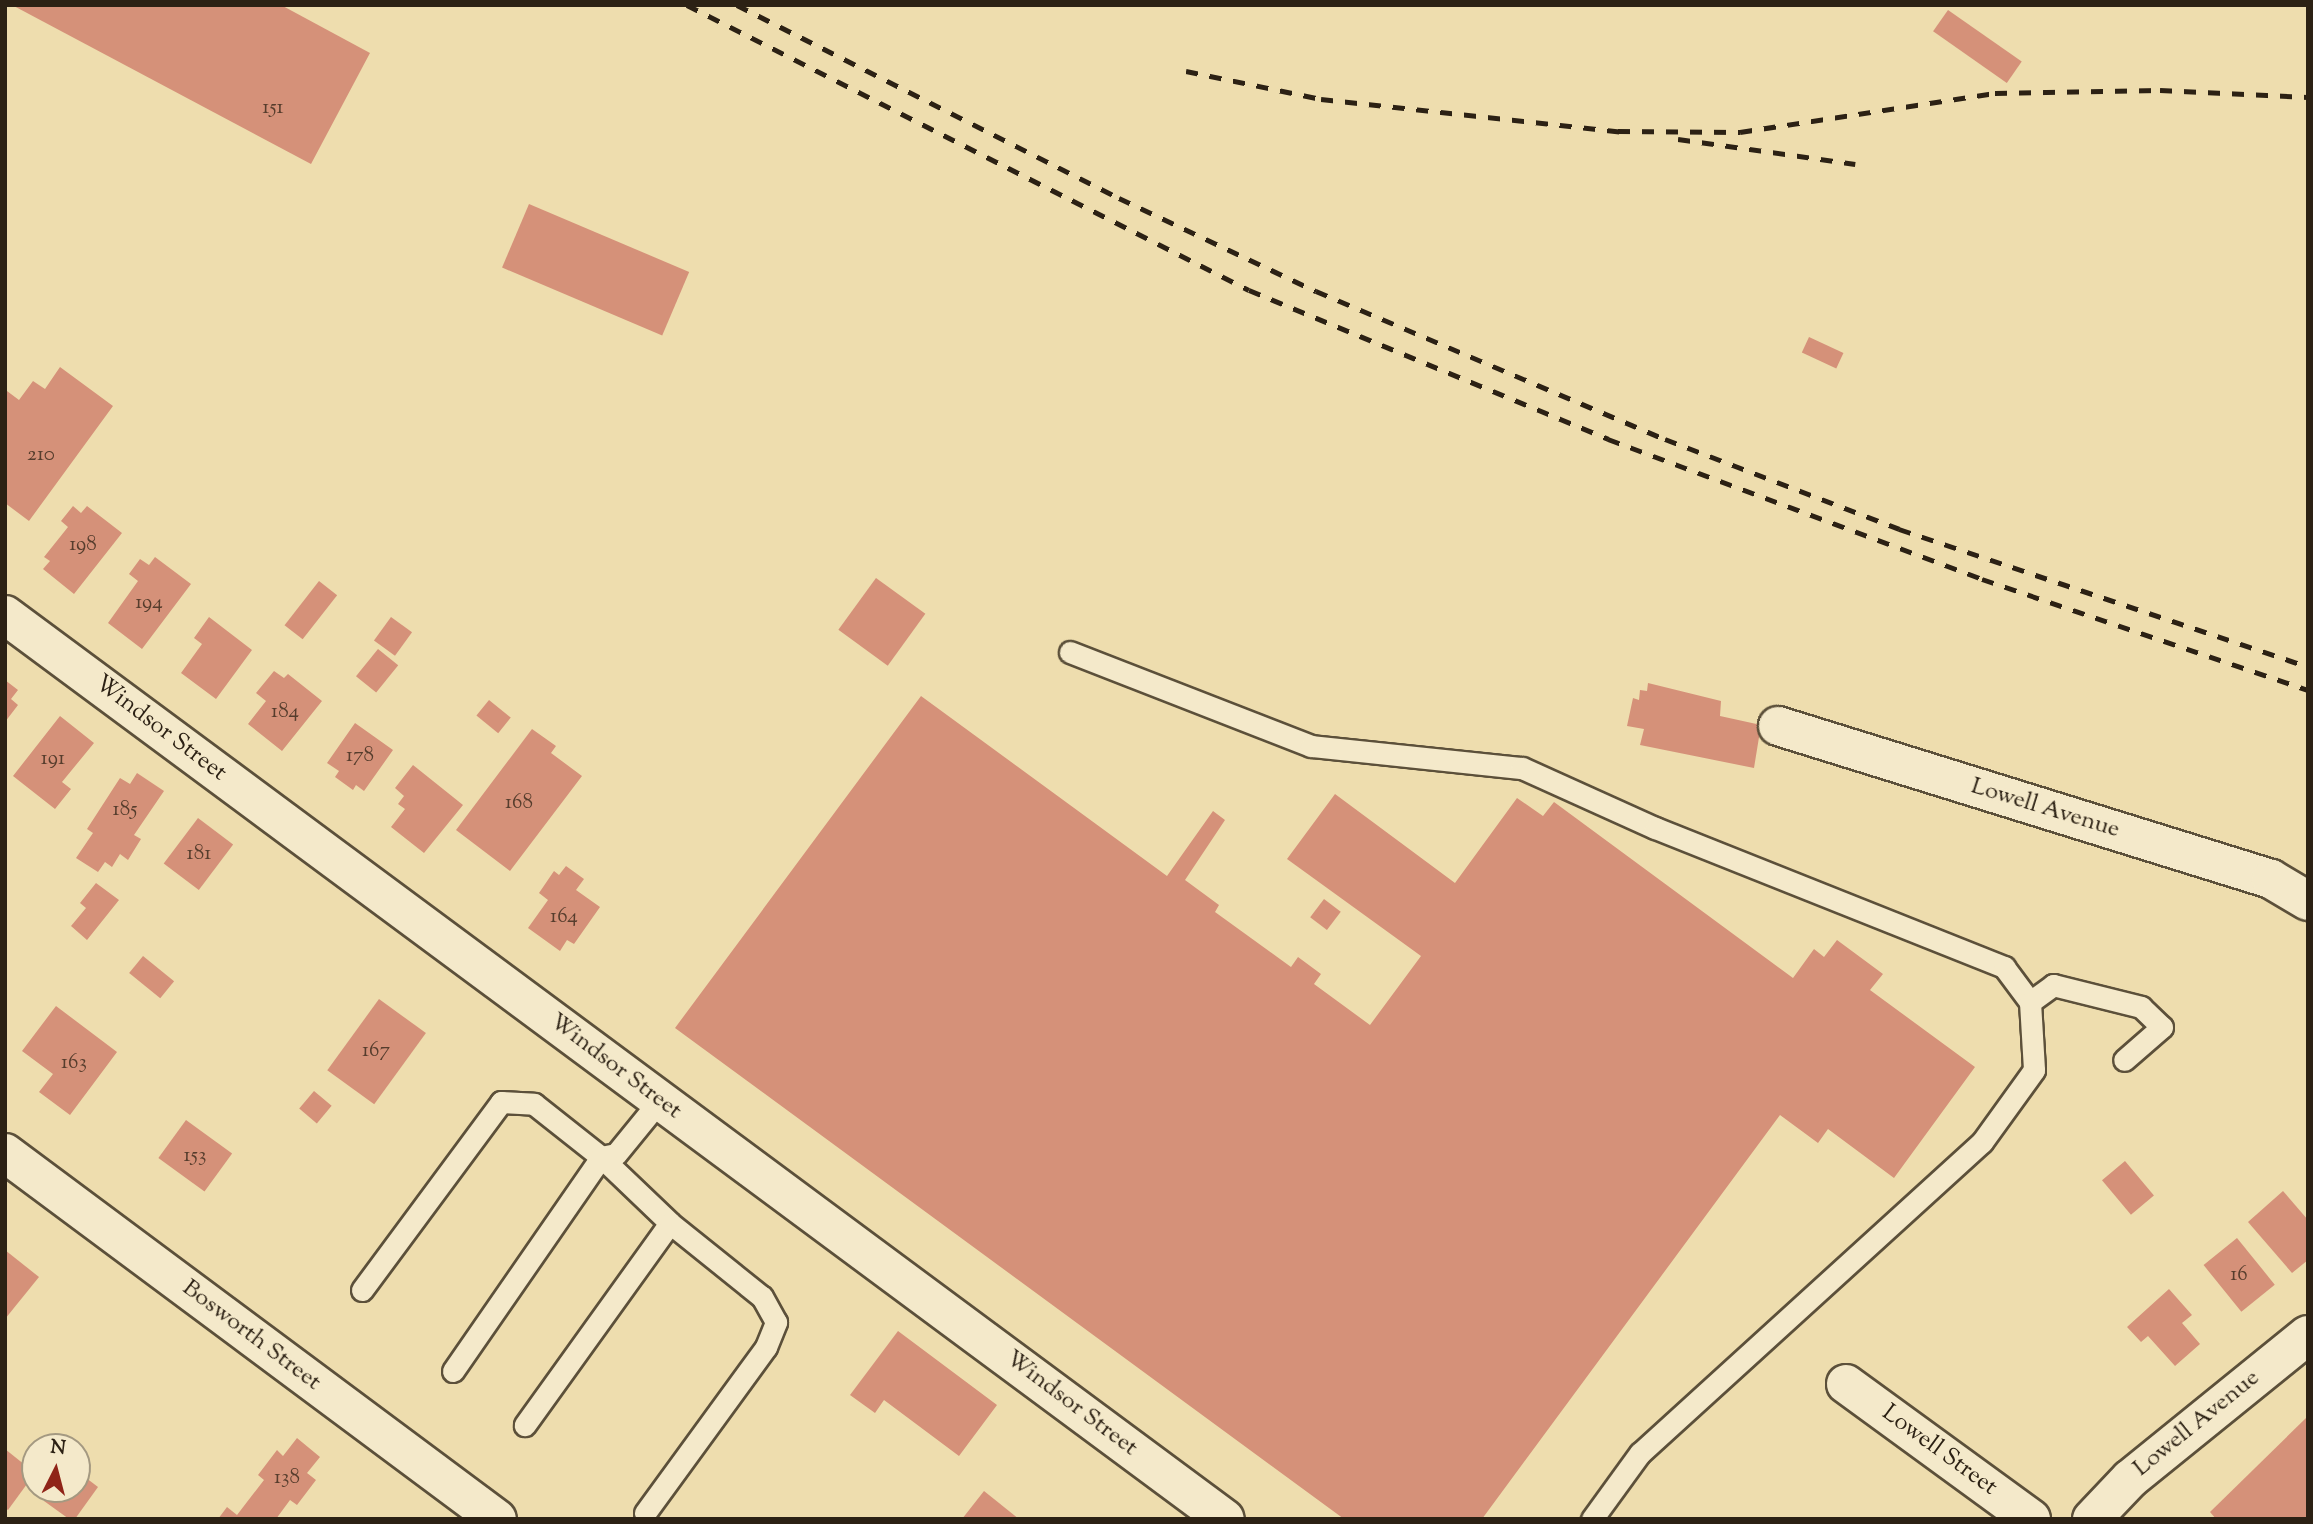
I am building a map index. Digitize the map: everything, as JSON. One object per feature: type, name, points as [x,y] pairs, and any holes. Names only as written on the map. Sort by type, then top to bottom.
[{"type":"street","name":"Windsor Street","points":[[5,615],[1225,1519]]},
{"type":"street","name":"Lowell Avenue","points":[[1778,726],[2271,879],[2308,901]]},
{"type":"street","name":"Bosworth Street","points":[[5,1153],[497,1519]]},
{"type":"street","name":"Lowell Avenue","points":[[2092,1519],[2130,1479],[2308,1335]]},
{"type":"street","name":"Lowell Street","points":[[1846,1384],[2031,1519]]},
{"type":"lane","points":[[1070,652],[1311,746],[1522,768],[1655,828],[2004,967],[2030,1002],[2034,1070],[1982,1142],[1640,1453],[1592,1519]]},
{"type":"lane","points":[[2030,1002],[2053,985],[2141,1007],[2162,1027],[2124,1060]]},
{"type":"lane","points":[[453,1371],[601,1157],[616,1154],[660,1100]]},
{"type":"lane","points":[[362,1290],[501,1102],[534,1104],[601,1157],[670,1223],[762,1297],[776,1322],[766,1347],[645,1513]]},
{"type":"lane","points":[[525,1425],[670,1223]]},
{"type":"building","points":[[12,5],[281,5],[370,53],[311,164]]},
{"type":"building","points":[[1948,10],[2022,62],[2007,83],[1933,31]]},
{"type":"building","points":[[529,204],[689,272],[662,336],[502,268]]},
{"type":"building","points":[[1809,337],[1843,353],[1836,368],[1802,352]]},
{"type":"building","points":[[60,367],[113,406],[29,521],[5,503],[5,394],[7,391],[19,400],[33,381],[45,389]]},
{"type":"building","points":[[73,506],[81,513],[87,506],[122,533],[74,594],[43,569],[50,561],[44,557],[68,527],[61,521]]},
{"type":"building","points":[[155,557],[191,584],[142,649],[108,623],[138,581],[129,574],[140,559],[149,565]]},
{"type":"building","points":[[876,578],[925,614],[888,666],[838,630]]},
{"type":"building","points":[[319,581],[337,595],[303,639],[285,625]]},
{"type":"building","points":[[209,617],[252,650],[216,699],[181,673],[202,644],[194,638]]},
{"type":"building","points":[[391,617],[412,632],[395,656],[374,640]]},
{"type":"building","points":[[378,649],[398,665],[376,693],[356,676]]},
{"type":"building","points":[[274,671],[284,678],[288,674],[322,701],[282,751],[248,724],[266,701],[256,693]]},
{"type":"building","points":[[5,680],[18,690],[11,699],[18,705],[5,722]]},
{"type":"building","points":[[1648,683],[1721,701],[1720,716],[1761,725],[1754,768],[1640,745],[1644,729],[1627,726],[1633,698],[1639,700],[1640,690],[1647,691]]},
{"type":"building","points":[[921,696],[1167,876],[1213,811],[1225,820],[1185,880],[1219,905],[1215,912],[1291,967],[1298,957],[1321,974],[1314,984],[1370,1025],[1421,956],[1287,859],[1335,794],[1455,883],[1517,798],[1543,816],[1554,802],[1793,978],[1814,949],[1824,957],[1837,940],[1883,974],[1870,990],[1975,1067],[1894,1178],[1828,1129],[1818,1143],[1780,1115],[1482,1519],[1344,1519],[675,1028]]},
{"type":"building","points":[[489,700],[511,718],[498,733],[476,716]]},
{"type":"building","points":[[60,716],[94,743],[62,782],[71,789],[55,809],[13,776]]},
{"type":"building","points":[[355,723],[393,750],[364,791],[356,785],[353,790],[335,777],[339,771],[327,763]]},
{"type":"building","points":[[532,729],[556,746],[551,753],[582,776],[510,871],[456,830]]},
{"type":"building","points":[[413,765],[463,805],[424,853],[391,827],[405,809],[398,804],[404,796],[395,788]]},
{"type":"building","points":[[137,773],[164,791],[134,835],[141,839],[128,860],[120,854],[112,867],[105,862],[98,872],[76,858],[93,833],[87,829],[120,778],[130,784]]},
{"type":"building","points":[[198,818],[233,844],[199,890],[164,864]]},
{"type":"building","points":[[566,866],[584,879],[576,890],[600,907],[574,944],[567,940],[560,951],[528,928],[548,900],[539,893],[554,871],[559,875]]},
{"type":"building","points":[[96,883],[119,900],[87,940],[71,926],[86,908],[80,903]]},
{"type":"building","points":[[1324,899],[1341,912],[1327,930],[1310,917]]},
{"type":"building","points":[[143,956],[174,981],[160,998],[129,973]]},
{"type":"building","points":[[379,999],[426,1033],[374,1104],[327,1070]]},
{"type":"building","points":[[56,1006],[117,1052],[70,1115],[39,1092],[53,1074],[22,1051]]},
{"type":"building","points":[[314,1091],[332,1106],[317,1123],[299,1109]]},
{"type":"building","points":[[186,1120],[232,1154],[204,1192],[158,1158]]},
{"type":"building","points":[[2125,1161],[2154,1195],[2131,1215],[2102,1180]]},
{"type":"building","points":[[2283,1191],[2308,1220],[2308,1260],[2292,1273],[2248,1222]]},
{"type":"building","points":[[2237,1238],[2275,1285],[2241,1312],[2204,1265]]},
{"type":"building","points":[[5,1250],[39,1277],[5,1319]]},
{"type":"building","points":[[2169,1289],[2192,1315],[2182,1323],[2200,1344],[2175,1366],[2148,1336],[2141,1342],[2127,1327]]},
{"type":"building","points":[[898,1331],[997,1405],[959,1456],[884,1400],[875,1413],[850,1395]]},
{"type":"building","points":[[2306,1418],[2308,1519],[2216,1519],[2210,1512]]},
{"type":"building","points":[[297,1438],[320,1457],[307,1473],[316,1480],[297,1505],[290,1500],[276,1519],[218,1519],[227,1507],[237,1515],[264,1480],[258,1475],[277,1450],[283,1456]]},
{"type":"building","points":[[5,1449],[21,1462],[21,1492],[8,1510],[5,1508]]},
{"type":"building","points":[[91,1482],[98,1487],[91,1497]]},
{"type":"building","points":[[984,1491],[1019,1519],[962,1519]]},
{"type":"building","points":[[47,1503],[86,1503],[75,1519],[69,1519]]},
{"type":"railway","points":[[687,5],[1249,290],[1608,439],[1982,579],[2308,690]]},
{"type":"railway","points":[[737,5],[1119,198],[1316,291],[1665,439],[1899,529],[2308,667]]},
{"type":"railway","points":[[1186,71],[1321,99],[1626,132]]},
{"type":"railway","points":[[1618,131],[1740,132],[1995,93],[2160,90],[2308,97]]},
{"type":"railway","points":[[1678,139],[1855,164]]}]
